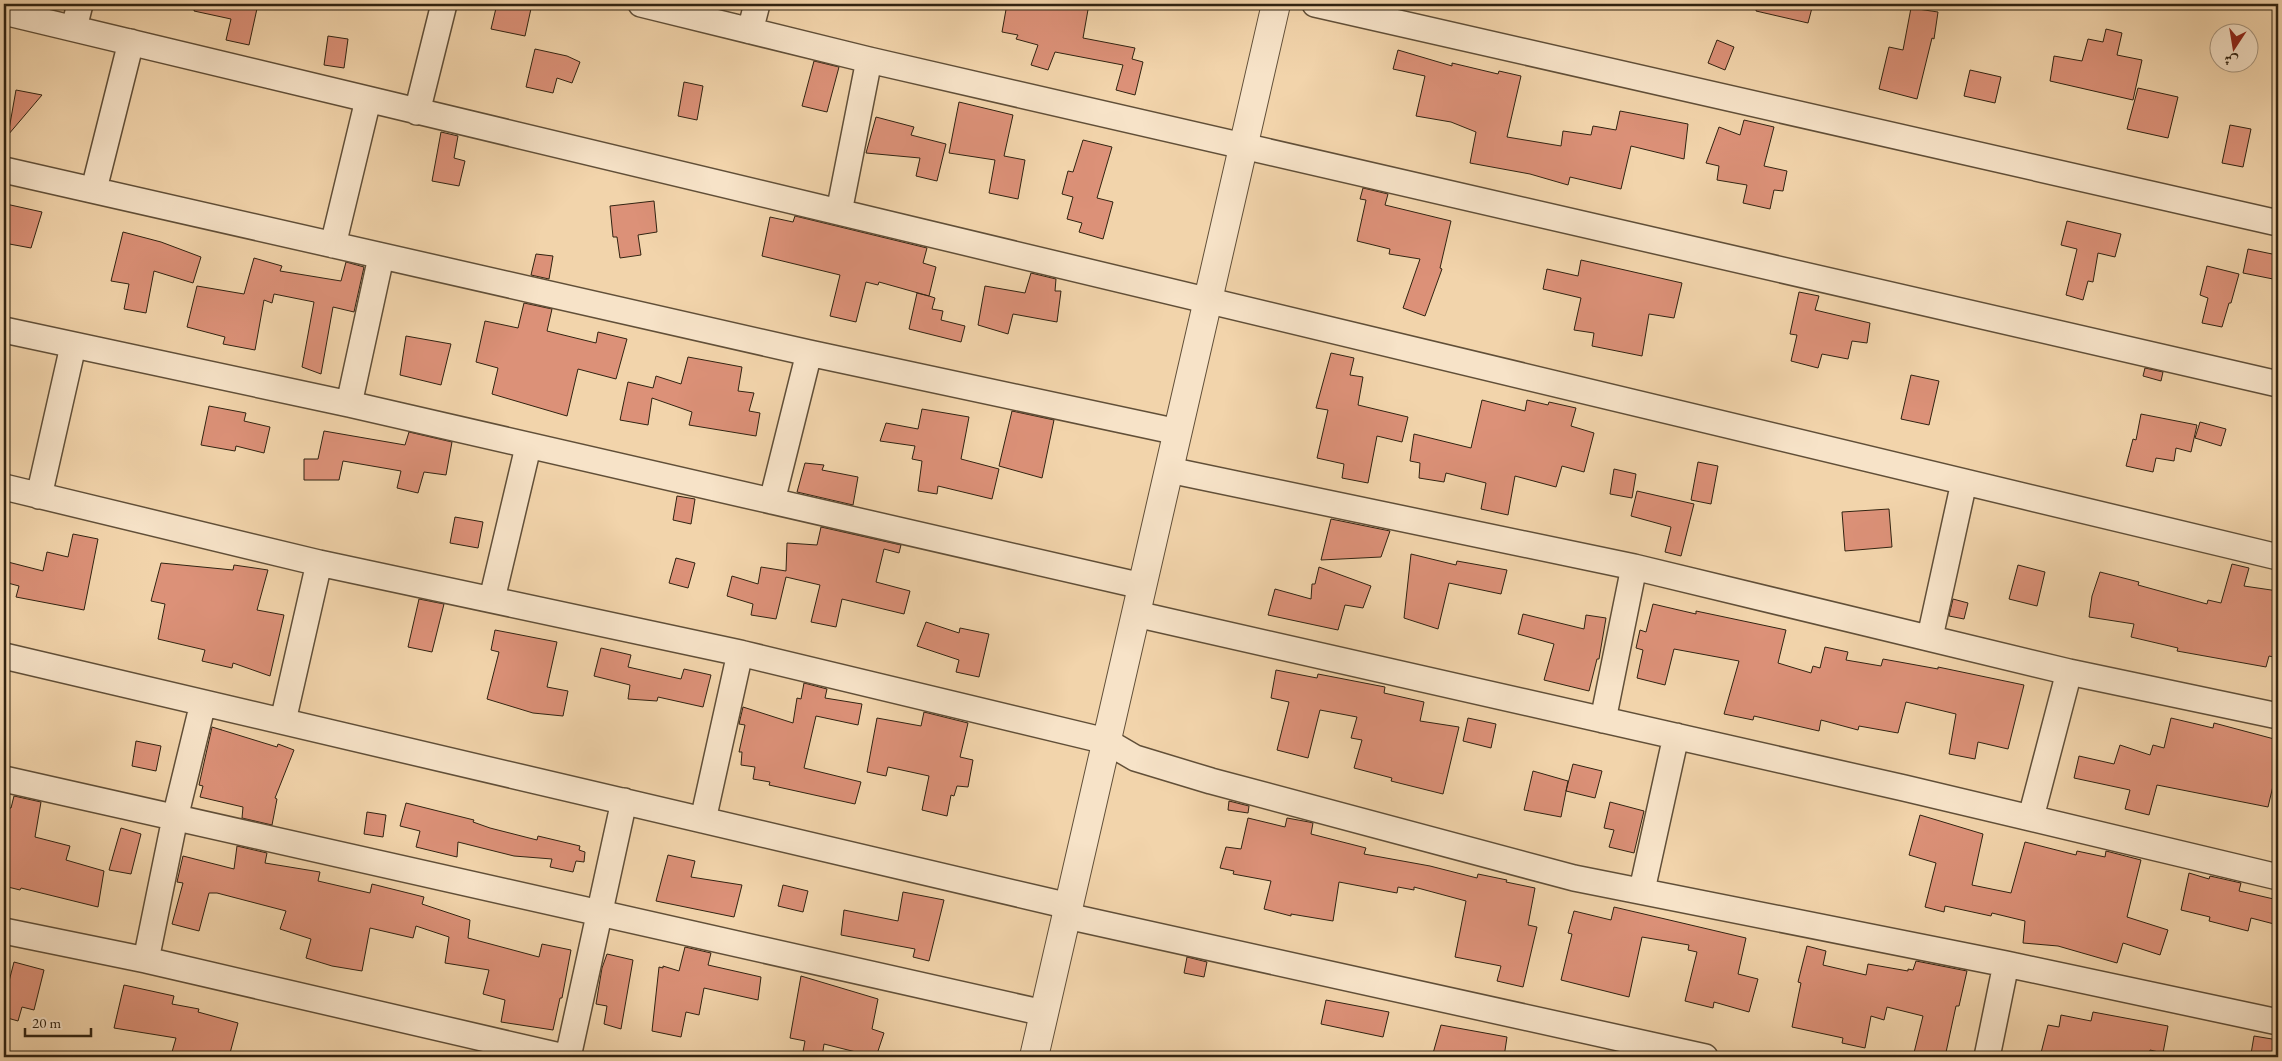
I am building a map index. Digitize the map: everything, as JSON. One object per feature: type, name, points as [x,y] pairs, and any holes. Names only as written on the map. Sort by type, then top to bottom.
[{"type":"street","points":[[74,28],[80,4]]},
{"type":"street","points":[[418,112],[444,4]]},
{"type":"street","points":[[641,4],[869,60],[2278,384]]},
{"type":"street","points":[[750,31],[758,4]]},
{"type":"street","points":[[1036,1057],[1044,1013],[1276,4]]},
{"type":"street","points":[[1314,4],[2278,223]]},
{"type":"street","points":[[4,12],[2278,557]]},
{"type":"street","points":[[94,189],[131,42]]},
{"type":"street","points":[[839,212],[869,60]]},
{"type":"street","points":[[333,245],[368,100]]},
{"type":"street","points":[[4,170],[809,353],[1178,432]]},
{"type":"street","points":[[349,404],[381,257]]},
{"type":"street","points":[[4,330],[349,404],[528,447],[1142,586]]},
{"type":"street","points":[[39,496],[73,346]]},
{"type":"street","points":[[772,501],[809,353]]},
{"type":"street","points":[[492,599],[528,447]]},
{"type":"street","points":[[1169,470],[1634,567],[2069,672],[2278,716]]},
{"type":"street","points":[[1930,637],[1964,482]]},
{"type":"street","points":[[4,487],[319,563],[740,653],[1106,741],[1135,758],[1211,781],[1574,878],[1642,890],[2006,964],[2278,1022]]},
{"type":"street","points":[[283,721],[319,563]]},
{"type":"street","points":[[1603,720],[1634,567]]},
{"type":"street","points":[[1136,614],[2031,817],[2278,877]]},
{"type":"street","points":[[703,820],[740,653]]},
{"type":"street","points":[[4,656],[624,801],[1068,911],[1705,1057]]},
{"type":"street","points":[[2031,817],[2069,672]]},
{"type":"street","points":[[146,960],[175,818],[203,703]]},
{"type":"street","points":[[1642,890],[1676,736]]},
{"type":"street","points":[[4,779],[1044,1013]]},
{"type":"street","points":[[568,1057],[624,801]]},
{"type":"street","points":[[4,932],[146,960],[564,1057]]},
{"type":"street","points":[[1987,1057],[2006,964]]},
{"type":"building","points":[[195,4],[258,4],[249,45],[226,40],[231,19],[194,11]]},
{"type":"building","points":[[497,4],[532,4],[525,36],[491,29]]},
{"type":"building","points":[[1007,4],[1089,4],[1083,38],[1135,48],[1132,59],[1143,62],[1135,95],[1116,90],[1123,65],[1055,52],[1048,70],[1031,65],[1038,45],[1016,39],[1018,35],[1002,32]]},
{"type":"building","points":[[1757,4],[1813,4],[1808,23],[1756,11]]},
{"type":"building","points":[[1911,8],[1938,12],[1934,39],[1932,38],[1917,99],[1879,89],[1889,47],[1903,50]]},
{"type":"building","points":[[2106,29],[2122,33],[2117,55],[2142,60],[2133,100],[2050,81],[2054,56],[2082,61],[2088,39],[2103,42]]},
{"type":"building","points":[[328,36],[348,39],[344,68],[324,65]]},
{"type":"building","points":[[1717,40],[1734,47],[1725,70],[1708,63]]},
{"type":"building","points":[[535,49],[567,56],[580,62],[572,83],[557,78],[553,93],[526,87]]},
{"type":"building","points":[[1398,50],[1452,66],[1452,63],[1498,74],[1499,71],[1521,76],[1507,137],[1561,146],[1563,131],[1591,135],[1593,126],[1616,130],[1620,111],[1688,124],[1684,159],[1631,146],[1621,189],[1570,177],[1568,185],[1530,174],[1470,163],[1476,132],[1451,122],[1416,116],[1425,76],[1393,69]]},
{"type":"building","points":[[814,61],[839,67],[827,112],[802,106]]},
{"type":"building","points":[[1970,70],[2001,77],[1995,103],[1964,96]]},
{"type":"building","points":[[684,82],[703,86],[697,120],[678,116]]},
{"type":"building","points":[[2138,88],[2178,97],[2168,138],[2127,129]]},
{"type":"building","points":[[16,90],[42,95],[8,135]]},
{"type":"building","points":[[959,102],[1013,115],[1004,156],[1025,160],[1018,199],[989,193],[995,160],[949,153]]},
{"type":"building","points":[[876,117],[914,127],[911,135],[946,144],[937,181],[916,176],[920,158],[866,153]]},
{"type":"building","points":[[1744,120],[1774,127],[1764,166],[1787,171],[1783,191],[1774,190],[1770,209],[1743,203],[1747,185],[1717,180],[1719,166],[1706,163],[1719,127],[1740,135]]},
{"type":"building","points":[[2230,125],[2251,129],[2243,167],[2222,163]]},
{"type":"building","points":[[441,132],[458,136],[454,158],[465,161],[459,186],[432,181]]},
{"type":"building","points":[[1083,140],[1112,147],[1097,198],[1113,202],[1103,239],[1079,232],[1082,223],[1067,219],[1073,197],[1062,194],[1068,171],[1073,172]]},
{"type":"building","points":[[1363,188],[1388,194],[1385,205],[1451,221],[1440,268],[1442,269],[1425,316],[1403,308],[1420,259],[1389,254],[1390,249],[1357,241],[1366,200],[1360,199]]},
{"type":"building","points":[[654,201],[657,232],[638,235],[641,255],[620,258],[617,237],[613,237],[610,206]]},
{"type":"building","points":[[6,204],[42,212],[31,248],[4,243],[4,213]]},
{"type":"building","points":[[795,216],[927,248],[923,263],[936,267],[929,296],[879,282],[878,285],[866,282],[856,322],[830,316],[840,275],[762,256],[770,217],[793,222]]},
{"type":"building","points":[[2067,221],[2121,234],[2115,257],[2098,253],[2093,282],[2088,281],[2083,300],[2066,295],[2077,249],[2061,245]]},
{"type":"building","points":[[123,232],[161,242],[201,257],[193,283],[154,271],[146,313],[124,309],[129,284],[111,281]]},
{"type":"building","points":[[2248,249],[2277,255],[2273,279],[2243,273]]},
{"type":"building","points":[[536,254],[553,256],[549,279],[531,275]]},
{"type":"building","points":[[254,258],[282,266],[280,271],[341,281],[346,262],[364,267],[354,312],[333,307],[321,374],[302,367],[314,302],[274,294],[272,303],[264,300],[255,350],[223,344],[225,337],[187,327],[197,286],[244,294]]},
{"type":"building","points":[[1581,260],[1682,283],[1674,318],[1649,314],[1642,356],[1592,346],[1594,333],[1574,330],[1581,298],[1543,289],[1547,269],[1578,276]]},
{"type":"building","points":[[2207,266],[2239,274],[2222,327],[2202,323],[2208,298],[2200,295]]},
{"type":"building","points":[[1031,273],[1056,279],[1055,291],[1061,291],[1057,322],[1013,314],[1008,334],[978,325],[985,286],[1025,293]]},
{"type":"building","points":[[1799,292],[1819,296],[1815,310],[1870,323],[1867,343],[1852,341],[1848,359],[1822,354],[1818,368],[1791,361],[1797,335],[1790,334]]},
{"type":"building","points":[[917,293],[935,298],[932,309],[943,311],[941,320],[965,326],[961,342],[909,329]]},
{"type":"building","points":[[524,303],[552,309],[547,331],[596,343],[598,332],[627,339],[616,379],[578,369],[567,416],[492,394],[498,368],[476,362],[485,321],[518,328]]},
{"type":"building","points":[[406,336],[451,344],[441,385],[400,375]]},
{"type":"building","points":[[1331,353],[1354,358],[1350,375],[1363,377],[1358,405],[1408,417],[1402,442],[1377,436],[1368,483],[1342,478],[1344,464],[1317,458],[1328,410],[1316,408]]},
{"type":"building","points":[[688,357],[742,367],[738,391],[754,393],[749,411],[760,413],[756,436],[689,425],[692,412],[652,398],[648,425],[620,420],[628,382],[653,388],[656,376],[681,384]]},
{"type":"building","points":[[2145,368],[2163,372],[2161,381],[2143,376]]},
{"type":"building","points":[[1911,375],[1939,381],[1929,425],[1901,419]]},
{"type":"building","points":[[1482,400],[1525,411],[1527,400],[1548,405],[1549,402],[1576,408],[1571,426],[1594,433],[1584,472],[1562,466],[1556,487],[1515,476],[1508,515],[1481,509],[1486,483],[1446,473],[1444,482],[1419,478],[1420,463],[1410,461],[1414,434],[1471,448]]},
{"type":"building","points":[[209,406],[246,413],[244,421],[270,427],[264,453],[236,446],[235,451],[201,445]]},
{"type":"building","points":[[922,409],[969,417],[961,459],[999,469],[992,499],[938,486],[937,494],[918,491],[922,461],[912,459],[915,446],[880,441],[886,423],[918,429]]},
{"type":"building","points":[[1012,411],[1054,420],[1042,478],[999,466]]},
{"type":"building","points":[[2141,414],[2197,425],[2191,452],[2176,448],[2174,461],[2156,458],[2153,472],[2126,466],[2133,439],[2136,440]]},
{"type":"building","points":[[2200,422],[2226,429],[2221,446],[2195,438]]},
{"type":"building","points":[[324,431],[405,445],[409,432],[452,442],[446,475],[424,472],[418,493],[397,488],[401,471],[343,461],[339,480],[304,480],[304,459],[318,459]]},
{"type":"building","points":[[1698,462],[1718,466],[1711,504],[1691,500]]},
{"type":"building","points":[[805,463],[824,465],[822,470],[858,477],[853,505],[797,492]]},
{"type":"building","points":[[1614,469],[1636,474],[1632,498],[1610,494]]},
{"type":"building","points":[[1637,491],[1694,504],[1681,556],[1665,552],[1671,527],[1631,516]]},
{"type":"building","points":[[677,496],[695,499],[691,524],[673,520]]},
{"type":"building","points":[[1889,509],[1892,547],[1845,551],[1842,512]]},
{"type":"building","points":[[455,517],[483,522],[478,548],[450,543]]},
{"type":"building","points":[[1331,519],[1390,531],[1381,557],[1321,560]]},
{"type":"building","points":[[821,527],[901,545],[899,553],[884,549],[876,582],[910,591],[904,614],[842,599],[836,627],[811,622],[820,585],[786,577],[776,619],[751,615],[753,604],[727,596],[732,576],[758,584],[761,567],[786,571],[787,543],[817,545]]},
{"type":"building","points":[[73,534],[98,539],[84,610],[16,597],[19,586],[4,582],[4,561],[43,571],[47,552],[68,557]]},
{"type":"building","points":[[1411,554],[1456,565],[1457,561],[1507,570],[1501,594],[1449,583],[1438,629],[1404,618]]},
{"type":"building","points":[[676,558],[695,563],[688,588],[669,583]]},
{"type":"building","points":[[161,563],[233,570],[234,565],[268,570],[257,610],[284,615],[270,676],[233,663],[232,668],[202,661],[205,650],[158,639],[165,604],[151,601]]},
{"type":"building","points":[[2232,564],[2249,568],[2244,586],[2278,591],[2278,658],[2269,656],[2266,667],[2177,651],[2178,648],[2131,637],[2134,624],[2089,617],[2092,596],[2100,572],[2139,582],[2138,585],[2207,604],[2208,600],[2221,603]]},
{"type":"building","points":[[2018,565],[2045,572],[2037,606],[2009,599]]},
{"type":"building","points":[[1319,567],[1371,586],[1363,608],[1345,605],[1338,630],[1268,615],[1275,589],[1311,599],[1312,584],[1315,584]]},
{"type":"building","points":[[419,599],[444,604],[432,652],[408,647]]},
{"type":"building","points":[[1953,599],[1968,603],[1964,619],[1949,616]]},
{"type":"building","points":[[1653,604],[1696,614],[1696,611],[1786,630],[1778,663],[1811,673],[1813,666],[1820,668],[1825,647],[1848,652],[1846,660],[1881,666],[1883,659],[1938,669],[1938,667],[2024,685],[2008,749],[1978,742],[1975,759],[1949,754],[1956,714],[1906,702],[1898,733],[1859,726],[1858,730],[1821,720],[1819,731],[1754,716],[1753,720],[1724,714],[1739,661],[1674,649],[1665,685],[1637,678],[1643,650],[1636,648],[1640,630],[1646,632]]},
{"type":"building","points":[[1523,614],[1584,629],[1586,615],[1606,618],[1599,659],[1597,659],[1589,691],[1544,680],[1554,644],[1518,634]]},
{"type":"building","points":[[926,622],[959,633],[960,628],[989,634],[979,677],[956,672],[959,660],[917,646]]},
{"type":"building","points":[[495,630],[557,642],[547,687],[568,691],[563,716],[533,713],[487,699],[499,652],[491,650]]},
{"type":"building","points":[[601,648],[631,655],[628,667],[681,679],[684,669],[711,675],[703,707],[658,697],[657,701],[628,699],[630,685],[594,676]]},
{"type":"building","points":[[1276,670],[1317,678],[1318,674],[1385,687],[1384,693],[1424,702],[1420,721],[1459,727],[1443,794],[1391,781],[1392,778],[1354,768],[1362,740],[1351,738],[1357,717],[1320,710],[1308,758],[1277,750],[1289,702],[1271,698]]},
{"type":"building","points":[[804,683],[827,689],[825,698],[862,704],[858,725],[816,716],[804,768],[861,782],[855,804],[769,785],[770,782],[753,779],[755,767],[741,765],[742,752],[739,752],[745,725],[739,724],[743,707],[793,723],[797,698],[801,699]]},
{"type":"building","points":[[924,712],[968,723],[960,757],[973,760],[968,787],[957,786],[954,796],[951,795],[947,816],[922,810],[929,776],[888,767],[886,776],[867,772],[877,718],[921,726]]},
{"type":"building","points":[[1468,718],[1496,724],[1491,748],[1463,741]]},
{"type":"building","points":[[2171,718],[2213,728],[2214,723],[2278,740],[2278,765],[2268,807],[2157,785],[2149,815],[2125,809],[2130,790],[2074,778],[2079,756],[2114,764],[2120,745],[2150,755],[2153,745],[2164,748]]},
{"type":"building","points":[[212,727],[277,747],[278,744],[294,750],[275,798],[277,799],[272,825],[242,818],[243,807],[200,797],[203,786],[199,785]]},
{"type":"building","points":[[136,741],[161,746],[156,771],[132,766]]},
{"type":"building","points":[[1573,764],[1602,771],[1595,798],[1566,791]]},
{"type":"building","points":[[1533,771],[1568,781],[1561,817],[1524,810]]},
{"type":"building","points":[[14,796],[41,802],[35,837],[70,846],[66,860],[104,871],[98,907],[21,888],[20,890],[4,886],[4,837],[9,808],[11,808]]},
{"type":"building","points":[[1229,801],[1249,806],[1248,813],[1228,810]]},
{"type":"building","points":[[1610,802],[1644,811],[1634,853],[1609,847],[1614,830],[1604,828]]},
{"type":"building","points":[[406,803],[474,820],[473,822],[490,828],[537,840],[538,836],[580,846],[579,850],[585,852],[584,862],[576,861],[573,872],[550,867],[552,859],[514,856],[458,842],[457,857],[416,847],[420,831],[400,826]]},
{"type":"building","points":[[367,812],[386,815],[383,837],[364,834]]},
{"type":"building","points":[[1920,815],[1983,834],[1972,885],[2011,893],[2025,842],[2076,855],[2077,851],[2105,857],[2106,851],[2141,860],[2127,917],[2168,930],[2160,955],[2123,943],[2117,963],[2058,946],[2023,943],[2025,921],[1992,913],[1991,916],[1945,906],[1944,912],[1925,907],[1936,863],[1909,855]]},
{"type":"building","points":[[1248,818],[1285,827],[1287,818],[1309,822],[1313,823],[1311,834],[1366,848],[1364,854],[1430,866],[1477,878],[1478,874],[1535,888],[1528,925],[1537,927],[1523,987],[1497,981],[1501,966],[1455,957],[1466,901],[1414,887],[1414,890],[1398,887],[1397,893],[1339,882],[1333,921],[1291,914],[1291,916],[1264,909],[1271,881],[1233,874],[1234,871],[1220,868],[1226,847],[1241,849]]},
{"type":"building","points":[[121,828],[141,834],[131,874],[109,870]]},
{"type":"building","points":[[237,846],[267,853],[265,863],[320,872],[318,881],[370,893],[372,884],[424,897],[422,904],[470,920],[468,938],[539,957],[542,944],[571,950],[562,998],[560,998],[553,1030],[501,1022],[505,1000],[483,994],[489,970],[445,963],[449,937],[416,926],[413,938],[370,928],[362,971],[332,966],[306,958],[311,939],[280,929],[286,911],[217,893],[209,893],[199,931],[172,924],[183,883],[177,882],[183,856],[234,869]]},
{"type":"building","points":[[668,855],[695,861],[691,877],[742,885],[734,917],[656,901]]},
{"type":"building","points":[[2189,873],[2209,879],[2210,876],[2241,883],[2239,891],[2278,900],[2278,925],[2251,918],[2248,931],[2209,921],[2210,917],[2181,910]]},
{"type":"building","points":[[783,885],[808,891],[803,912],[778,906]]},
{"type":"building","points":[[903,892],[944,900],[929,961],[913,957],[915,949],[841,935],[844,910],[898,921]]},
{"type":"building","points":[[1614,907],[1746,938],[1738,974],[1758,979],[1749,1012],[1714,1002],[1713,1008],[1685,1001],[1697,952],[1688,950],[1689,945],[1642,937],[1629,997],[1561,980],[1572,934],[1568,933],[1574,911],[1611,920]]},
{"type":"building","points":[[1807,946],[1826,951],[1823,965],[1866,975],[1868,964],[1908,971],[1908,969],[1913,970],[1916,961],[1967,971],[1959,1006],[1956,1006],[1945,1057],[1913,1057],[1923,1016],[1887,1007],[1884,1020],[1871,1016],[1865,1048],[1842,1043],[1843,1038],[1792,1027],[1801,983],[1798,982]]},
{"type":"building","points":[[685,947],[711,953],[708,965],[761,977],[758,1000],[704,988],[699,1015],[686,1012],[681,1037],[652,1031],[659,967],[663,968],[663,966],[679,971]]},
{"type":"building","points":[[607,954],[633,960],[621,1029],[604,1024],[607,1006],[596,1004],[602,968]]},
{"type":"building","points":[[1187,957],[1207,962],[1204,977],[1184,973]]},
{"type":"building","points":[[14,962],[44,970],[34,1010],[22,1007],[18,1021],[4,1017],[4,988],[7,989]]},
{"type":"building","points":[[801,976],[878,999],[872,1029],[884,1033],[876,1057],[824,1044],[822,1057],[802,1057],[805,1041],[790,1038]]},
{"type":"building","points":[[124,985],[174,996],[172,1004],[199,1009],[198,1012],[238,1023],[229,1057],[218,1057],[200,1053],[199,1057],[192,1057],[172,1052],[176,1038],[114,1028]]},
{"type":"building","points":[[1326,1000],[1389,1012],[1383,1037],[1321,1024]]},
{"type":"building","points":[[2093,1012],[2168,1026],[2163,1053],[2150,1050],[2149,1057],[2040,1057],[2048,1025],[2059,1027],[2061,1015],[2091,1021]]},
{"type":"building","points":[[1441,1025],[1507,1037],[1504,1057],[1432,1057]]},
{"type":"building","points":[[2254,1036],[2278,1040],[2276,1057],[2251,1054]]}]
